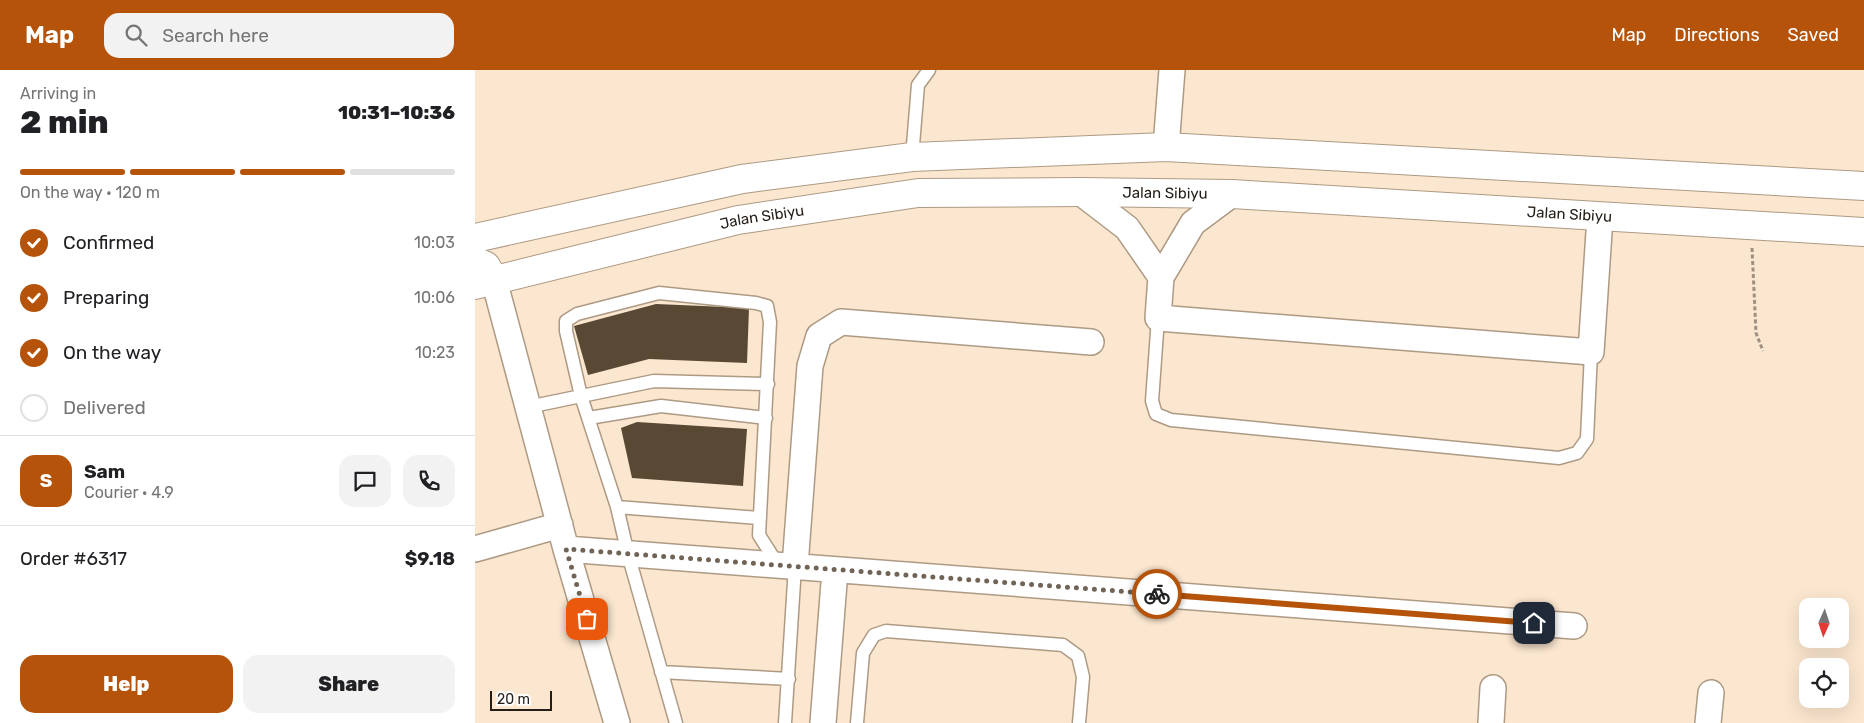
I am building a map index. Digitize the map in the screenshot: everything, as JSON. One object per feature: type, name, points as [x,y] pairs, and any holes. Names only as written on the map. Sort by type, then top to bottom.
[{"type":"main road","points":[[475,238],[741,179],[912,157],[1167,147],[1864,186]]},
{"type":"main road","name":"Jalan Sibiyu","points":[[481,275],[738,220],[918,194],[1080,192],[1232,194],[1864,232]]},
{"type":"street","points":[[1167,147],[1172,70]]},
{"type":"street","points":[[1080,192],[1127,228],[1161,277]]},
{"type":"street","points":[[1232,194],[1193,223],[1161,277],[1158,318],[1591,352],[1600,217]]},
{"type":"street","points":[[481,275],[528,407],[566,549],[617,723]]},
{"type":"street","points":[[787,566],[810,366],[819,336],[841,322],[1091,342]]},
{"type":"street","points":[[475,549],[560,525]]},
{"type":"street","points":[[566,549],[1574,626]]},
{"type":"street","points":[[823,723],[835,570]]},
{"type":"street","points":[[1491,723],[1493,688]]},
{"type":"street","points":[[1708,723],[1711,692]]},
{"type":"lane","points":[[912,157],[918,85],[929,70]]},
{"type":"lane","points":[[676,723],[628,554],[617,507],[581,396],[566,331],[566,321],[577,314],[659,293],[756,302],[767,306],[770,322],[768,384],[759,535],[787,566],[789,679],[785,723]]},
{"type":"lane","points":[[1158,318],[1152,401],[1156,414],[1171,420],[1559,458],[1577,453],[1587,439],[1591,352]]},
{"type":"lane","points":[[528,407],[654,381],[768,384]]},
{"type":"lane","points":[[589,418],[661,406],[766,418]]},
{"type":"lane","points":[[617,507],[759,518]]},
{"type":"lane","points":[[857,723],[863,653],[874,636],[886,631],[1063,645],[1078,656],[1083,677],[1079,723]]},
{"type":"lane","points":[[661,672],[789,679]]},
{"type":"path","points":[[1751,225],[1756,333],[1763,351]]},
{"type":"building","points":[[656,304],[749,308],[747,363],[649,359],[588,375],[574,326]]},
{"type":"building","points":[[637,422],[747,429],[743,486],[632,478],[621,428]]},
{"type":"way so far","points":[[587,619],[566,549],[1157,594]]},
{"type":"route","points":[[1157,594],[1534,623]]}]
